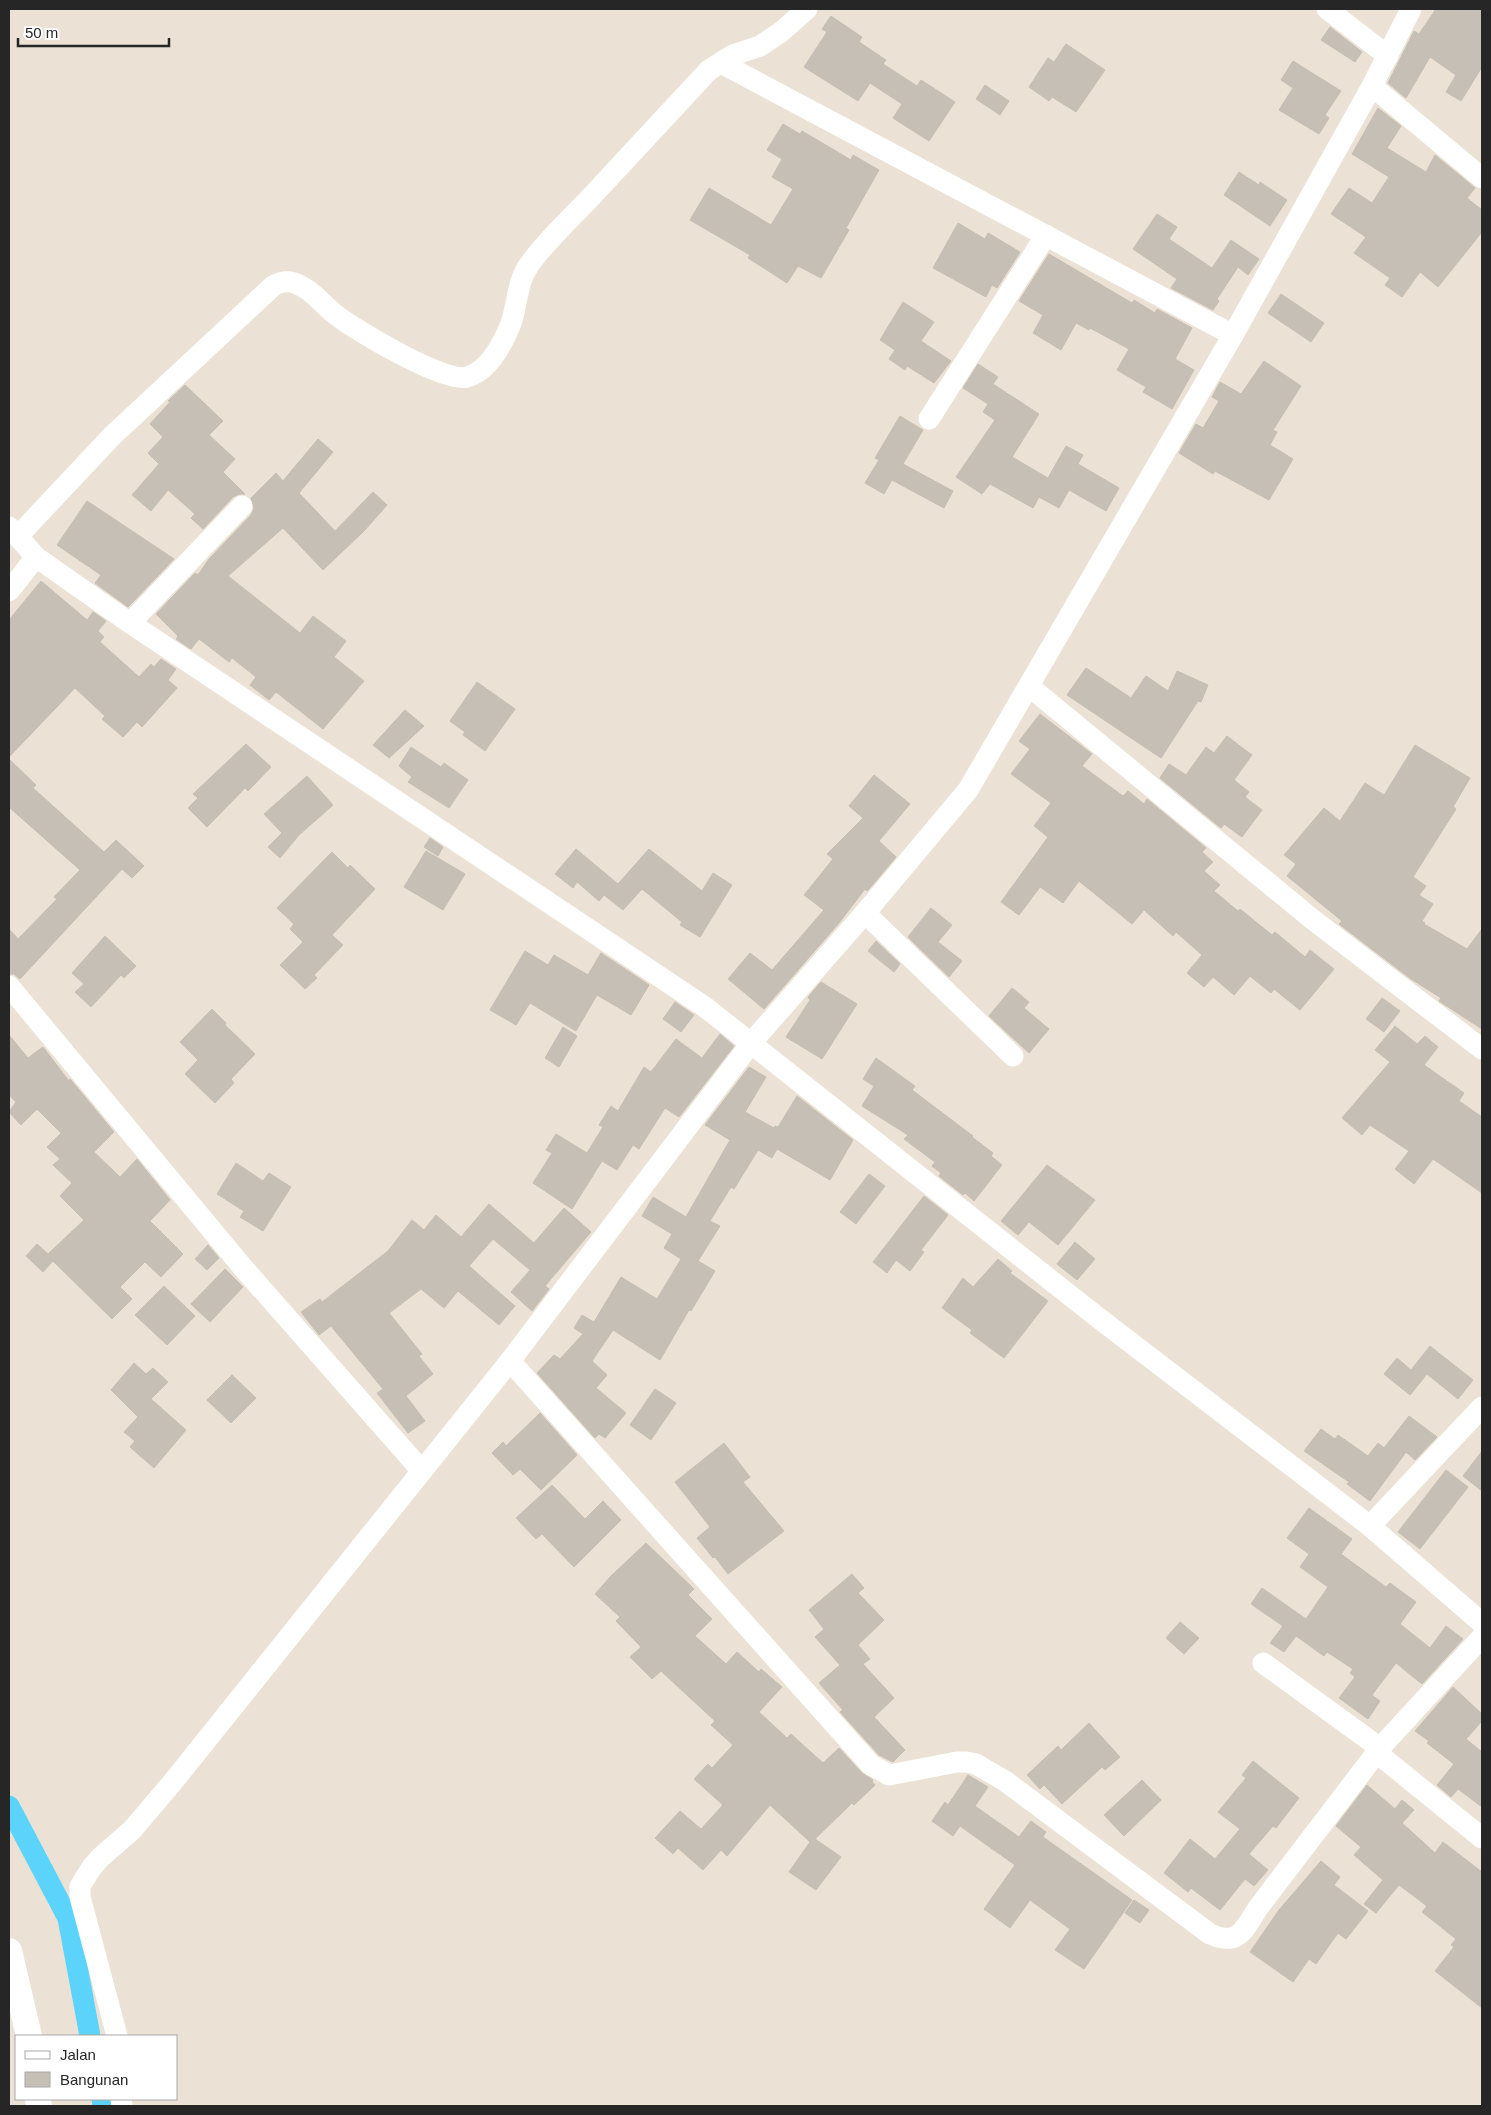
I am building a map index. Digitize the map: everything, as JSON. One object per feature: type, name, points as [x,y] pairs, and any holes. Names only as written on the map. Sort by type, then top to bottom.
[{"type":"street","points":[[807,9],[760,46],[733,55],[709,70],[528,265],[519,284],[510,326],[493,356],[482,370],[467,378],[455,378],[434,370],[390,348],[337,316],[302,286],[289,281],[280,281],[112,436],[13,531],[36,557],[130,623],[705,1007],[752,1042],[1104,1322],[1370,1526],[1482,1623]]},
{"type":"street","points":[[1326,9],[1388,56]]},
{"type":"street","points":[[117,2035],[80,1897],[80,1886],[84,1877],[101,1856],[132,1830],[161,1796],[510,1361],[752,1042],[865,913],[968,790],[1030,687],[1234,335],[1372,86],[1411,9]]},
{"type":"street","points":[[721,63],[1234,335]]},
{"type":"street","points":[[1372,86],[1482,178]]},
{"type":"street","points":[[929,419],[1046,235]]},
{"type":"street","points":[[130,623],[242,506]]},
{"type":"street","points":[[9,592],[36,557]]},
{"type":"street","points":[[1030,687],[1312,919],[1482,1049]]},
{"type":"street","points":[[865,913],[1013,1056]]},
{"type":"street","points":[[9,986],[245,1270],[422,1471]]},
{"type":"street","points":[[510,1361],[871,1764],[889,1775],[957,1762],[976,1764],[1005,1781],[1210,1934],[1221,1939],[1230,1939],[1241,1934],[1258,1908],[1378,1750],[1482,1637]]},
{"type":"street","points":[[1370,1526],[1482,1407]]},
{"type":"street","points":[[1263,1663],[1378,1750],[1482,1838]]},
{"type":"street","points":[[9,1951],[29,2035]]},
{"type":"building","points":[[1436,9],[1482,9],[1482,67],[1461,101],[1446,92],[1456,75],[1430,57],[1406,98],[1388,83],[1414,31],[1419,34]]},
{"type":"building","points":[[831,16],[862,37],[859,42],[886,60],[883,64],[917,86],[921,80],[955,102],[929,141],[893,118],[902,104],[870,83],[858,101],[804,67],[827,32],[822,29]]},
{"type":"building","points":[[1330,27],[1362,52],[1355,62],[1321,40]]},
{"type":"building","points":[[1066,44],[1105,70],[1076,112],[1052,97],[1049,101],[1029,87],[1048,58],[1054,62]]},
{"type":"building","points":[[1293,61],[1341,91],[1325,115],[1329,118],[1319,134],[1279,110],[1293,88],[1281,80]]},
{"type":"building","points":[[985,85],[1009,101],[1000,115],[976,99]]},
{"type":"building","points":[[1378,108],[1401,126],[1387,148],[1426,172],[1435,155],[1475,188],[1467,198],[1482,210],[1482,232],[1438,287],[1420,272],[1402,297],[1385,285],[1390,278],[1354,253],[1366,237],[1331,214],[1349,188],[1372,203],[1389,177],[1352,154]]},
{"type":"building","points":[[783,124],[800,134],[802,131],[851,160],[853,155],[879,170],[846,228],[849,230],[821,278],[798,266],[787,283],[748,258],[750,255],[690,220],[709,188],[771,225],[793,189],[772,177],[782,159],[767,150]]},
{"type":"building","points":[[1239,172],[1259,185],[1260,182],[1287,200],[1270,226],[1224,195]]},
{"type":"building","points":[[1157,214],[1177,227],[1169,239],[1212,268],[1231,240],[1259,259],[1248,275],[1238,267],[1217,299],[1219,301],[1213,310],[1171,288],[1177,279],[1133,249]]},
{"type":"building","points":[[958,223],[985,239],[988,233],[1020,252],[997,288],[992,285],[986,297],[933,268]]},
{"type":"building","points":[[1049,254],[1132,303],[1134,300],[1155,313],[1157,309],[1192,328],[1175,359],[1194,370],[1172,409],[1143,392],[1146,387],[1117,370],[1129,349],[1090,328],[1089,330],[1076,323],[1061,350],[1033,333],[1043,315],[1019,301]]},
{"type":"building","points":[[1281,294],[1324,323],[1311,342],[1268,313]]},
{"type":"building","points":[[903,302],[934,322],[921,341],[951,361],[934,383],[907,366],[905,370],[889,359],[895,350],[880,340]]},
{"type":"building","points":[[1264,361],[1301,386],[1273,430],[1277,432],[1270,445],[1293,459],[1269,500],[1215,471],[1213,474],[1179,453],[1196,424],[1203,428],[1219,401],[1212,397],[1220,382],[1241,394]]},
{"type":"building","points":[[978,364],[998,377],[993,384],[1039,414],[1012,457],[1048,478],[1066,446],[1083,455],[1078,464],[1119,488],[1106,511],[1069,490],[1059,508],[1039,497],[1033,508],[990,484],[982,494],[956,477],[995,420],[983,412],[988,404],[963,388]]},
{"type":"building","points":[[185,385],[223,421],[209,435],[235,459],[223,472],[245,494],[233,497],[203,529],[191,518],[195,514],[168,490],[151,511],[132,495],[159,464],[148,453],[163,437],[150,424],[170,402],[168,401]]},
{"type":"building","points":[[900,416],[923,430],[903,464],[953,491],[944,508],[892,480],[884,494],[865,483],[879,460],[875,458]]},
{"type":"building","points":[[318,439],[333,452],[299,493],[335,531],[373,492],[387,505],[364,531],[323,570],[283,528],[228,576],[300,633],[313,616],[346,641],[334,657],[364,681],[323,729],[276,692],[269,700],[250,685],[256,677],[232,658],[229,662],[199,639],[191,649],[176,639],[178,636],[156,614],[195,573],[198,575],[209,559],[251,515],[254,508],[251,498],[276,473],[283,481]]},
{"type":"building","points":[[87,501],[174,559],[128,607],[95,583],[101,575],[57,545]]},
{"type":"building","points":[[41,581],[87,620],[93,612],[106,621],[98,631],[104,637],[100,642],[139,677],[151,664],[154,667],[161,659],[176,669],[168,680],[177,688],[142,727],[137,722],[123,737],[102,719],[105,716],[75,688],[9,757],[9,620]]},
{"type":"building","points":[[1086,668],[1131,698],[1146,676],[1168,691],[1177,671],[1208,685],[1201,702],[1198,701],[1161,758],[1067,695]]},
{"type":"building","points":[[477,682],[515,709],[485,751],[463,735],[465,732],[450,721]]},
{"type":"building","points":[[405,710],[424,726],[389,758],[373,745]]},
{"type":"building","points":[[1040,714],[1092,754],[1082,766],[1123,796],[1128,791],[1144,804],[1147,799],[1206,848],[1202,852],[1213,862],[1204,871],[1220,885],[1214,891],[1272,935],[1275,932],[1305,957],[1310,950],[1334,969],[1300,1010],[1274,989],[1271,993],[1250,976],[1234,995],[1213,977],[1204,987],[1187,973],[1202,955],[1176,932],[1173,936],[1144,910],[1132,924],[1079,881],[1063,903],[1040,887],[1019,915],[1001,902],[1048,837],[1034,826],[1051,803],[1011,774],[1030,749],[1019,741]]},
{"type":"building","points":[[1227,736],[1252,755],[1234,780],[1249,792],[1245,797],[1262,810],[1242,837],[1224,824],[1221,828],[1160,778],[1169,764],[1186,775],[1206,747],[1214,753]]},
{"type":"building","points":[[246,744],[271,767],[248,791],[245,788],[207,827],[188,808],[198,798],[193,794]]},
{"type":"building","points":[[1415,745],[1470,778],[1453,807],[1456,809],[1413,877],[1426,886],[1419,895],[1433,904],[1422,921],[1424,924],[1467,949],[1482,929],[1482,1029],[1439,1001],[1441,998],[1411,979],[1339,924],[1342,921],[1287,876],[1296,864],[1284,855],[1324,808],[1340,821],[1365,783],[1384,795]]},
{"type":"building","points":[[411,747],[441,767],[444,763],[468,780],[449,808],[408,782],[412,777],[399,766]]},
{"type":"building","points":[[9,759],[36,785],[33,788],[104,852],[116,840],[144,866],[132,878],[122,869],[20,979],[14,974],[9,974],[9,929],[18,939],[57,899],[54,897],[80,870],[9,807]]},
{"type":"building","points":[[874,775],[910,804],[879,841],[896,857],[870,888],[867,891],[865,889],[839,923],[764,1009],[728,979],[750,953],[772,970],[824,910],[804,895],[833,859],[827,854],[863,818],[849,806]]},
{"type":"building","points":[[307,776],[333,805],[299,835],[280,858],[268,847],[282,833],[264,814]]},
{"type":"building","points":[[430,838],[443,847],[438,856],[424,847]]},
{"type":"building","points":[[576,849],[618,884],[649,849],[702,891],[713,873],[732,885],[700,937],[680,925],[682,922],[642,889],[623,910],[604,895],[599,901],[577,882],[573,888],[555,874]]},
{"type":"building","points":[[426,851],[465,874],[443,910],[404,887]]},
{"type":"building","points":[[332,852],[348,868],[350,865],[375,889],[332,935],[343,945],[314,975],[317,978],[305,989],[280,965],[303,942],[290,929],[294,924],[277,908]]},
{"type":"building","points":[[931,908],[952,925],[938,942],[962,961],[949,977],[908,937]]},
{"type":"building","points":[[105,936],[136,966],[124,978],[121,975],[91,1007],[75,992],[84,984],[72,973]]},
{"type":"building","points":[[876,941],[900,964],[894,972],[868,951]]},
{"type":"building","points":[[525,951],[548,965],[554,955],[588,975],[601,953],[649,985],[631,1015],[597,995],[576,1031],[530,1003],[516,1025],[490,1010]]},
{"type":"building","points":[[821,982],[857,1004],[822,1059],[786,1037],[810,1000],[808,997]]},
{"type":"building","points":[[1012,988],[1029,1002],[1024,1008],[1049,1029],[1029,1053],[989,1016]]},
{"type":"building","points":[[1382,998],[1400,1011],[1384,1032],[1366,1019]]},
{"type":"building","points":[[675,1002],[694,1015],[681,1032],[663,1019]]},
{"type":"building","points":[[212,1009],[226,1023],[225,1025],[255,1054],[231,1079],[234,1083],[215,1103],[185,1074],[198,1060],[180,1042]]},
{"type":"building","points":[[1395,1026],[1417,1044],[1425,1036],[1438,1047],[1424,1065],[1464,1093],[1459,1101],[1482,1117],[1482,1193],[1433,1159],[1414,1184],[1395,1169],[1409,1151],[1370,1125],[1362,1135],[1342,1118],[1390,1062],[1375,1050]]},
{"type":"building","points":[[563,1027],[577,1036],[559,1067],[545,1058]]},
{"type":"building","points":[[720,1034],[734,1046],[679,1117],[665,1108],[639,1149],[633,1145],[617,1170],[602,1161],[572,1209],[533,1183],[552,1153],[546,1150],[556,1134],[587,1153],[603,1127],[599,1125],[611,1106],[618,1111],[644,1067],[651,1072],[676,1039],[702,1058]]},
{"type":"building","points":[[9,1035],[28,1058],[43,1047],[69,1081],[70,1079],[114,1132],[94,1152],[120,1177],[137,1159],[170,1200],[150,1221],[183,1254],[161,1277],[145,1262],[120,1287],[132,1299],[112,1319],[53,1261],[43,1272],[26,1256],[37,1244],[48,1254],[84,1220],[60,1196],[72,1183],[53,1165],[60,1159],[47,1147],[61,1133],[37,1109],[21,1125],[9,1112],[16,1102],[9,1095]]},
{"type":"building","points":[[876,1058],[915,1086],[912,1090],[973,1136],[993,1153],[991,1156],[1002,1165],[974,1201],[965,1193],[963,1195],[939,1176],[941,1173],[932,1166],[935,1162],[904,1139],[908,1135],[862,1106],[874,1086],[863,1079]]},
{"type":"building","points":[[749,1067],[766,1077],[745,1112],[774,1128],[775,1126],[778,1127],[797,1096],[853,1140],[830,1180],[777,1149],[772,1158],[758,1150],[734,1189],[731,1187],[710,1221],[720,1226],[698,1261],[715,1271],[691,1311],[689,1310],[660,1360],[613,1330],[592,1361],[607,1375],[596,1388],[626,1413],[605,1438],[599,1434],[595,1438],[537,1373],[554,1355],[560,1359],[583,1334],[574,1328],[582,1315],[594,1322],[621,1277],[657,1299],[681,1259],[664,1248],[672,1234],[642,1216],[653,1197],[686,1217],[730,1140],[705,1125]]},
{"type":"building","points":[[236,1163],[263,1181],[269,1173],[291,1187],[263,1231],[240,1217],[244,1211],[217,1194]]},
{"type":"building","points":[[1047,1165],[1095,1200],[1058,1245],[1029,1222],[1018,1235],[1001,1221]]},
{"type":"building","points":[[869,1174],[885,1186],[856,1224],[840,1212]]},
{"type":"building","points":[[924,1196],[948,1215],[921,1250],[924,1252],[910,1271],[896,1260],[887,1273],[873,1262]]},
{"type":"building","points":[[489,1204],[534,1243],[564,1208],[591,1232],[545,1286],[549,1289],[532,1311],[511,1292],[530,1270],[493,1239],[469,1266],[515,1306],[499,1325],[458,1291],[444,1308],[421,1289],[389,1313],[422,1354],[419,1356],[433,1374],[406,1396],[425,1421],[408,1433],[377,1393],[383,1389],[331,1326],[319,1335],[301,1312],[320,1299],[322,1302],[388,1251],[412,1220],[424,1230],[436,1215],[461,1237]]},
{"type":"building","points":[[1075,1242],[1095,1259],[1077,1280],[1057,1264]]},
{"type":"building","points":[[208,1245],[219,1258],[207,1270],[195,1259]]},
{"type":"building","points":[[998,1259],[1012,1271],[1010,1273],[1048,1301],[1004,1358],[970,1333],[972,1330],[942,1308],[963,1278],[973,1287]]},
{"type":"building","points":[[225,1269],[243,1287],[210,1322],[191,1304]]},
{"type":"building","points":[[164,1286],[195,1316],[167,1345],[135,1315]]},
{"type":"building","points":[[1430,1346],[1473,1380],[1458,1399],[1427,1374],[1410,1395],[1384,1374],[1397,1358],[1411,1370]]},
{"type":"building","points":[[134,1363],[146,1374],[153,1368],[168,1382],[151,1399],[186,1430],[154,1468],[130,1447],[135,1441],[124,1432],[138,1417],[111,1390]]},
{"type":"building","points":[[232,1375],[256,1398],[231,1423],[207,1400]]},
{"type":"building","points":[[655,1389],[676,1403],[651,1440],[630,1425]]},
{"type":"building","points":[[540,1413],[577,1455],[541,1490],[520,1469],[513,1475],[492,1453],[503,1442],[506,1446]]},
{"type":"building","points":[[1409,1416],[1437,1437],[1415,1460],[1406,1452],[1370,1501],[1347,1484],[1349,1482],[1304,1451],[1321,1429],[1335,1439],[1338,1435],[1368,1456],[1378,1443],[1384,1448]]},
{"type":"building","points":[[724,1443],[750,1477],[743,1482],[784,1531],[728,1574],[697,1538],[710,1527],[675,1482]]},
{"type":"building","points":[[1482,1451],[1482,1491],[1463,1476]]},
{"type":"building","points":[[1446,1470],[1468,1487],[1420,1549],[1398,1532]]},
{"type":"building","points":[[552,1485],[585,1519],[603,1501],[621,1520],[574,1567],[542,1534],[536,1539],[516,1518]]},
{"type":"building","points":[[1309,1508],[1352,1539],[1341,1554],[1386,1587],[1390,1583],[1416,1602],[1400,1624],[1430,1648],[1446,1626],[1463,1639],[1422,1684],[1396,1663],[1372,1695],[1380,1701],[1368,1719],[1339,1698],[1355,1677],[1350,1673],[1353,1669],[1327,1652],[1324,1656],[1296,1636],[1284,1652],[1270,1643],[1283,1626],[1251,1604],[1262,1588],[1306,1619],[1328,1587],[1300,1567],[1309,1554],[1287,1538]]},
{"type":"building","points":[[646,1543],[694,1589],[688,1595],[712,1619],[695,1636],[726,1664],[737,1652],[759,1672],[761,1669],[782,1687],[759,1712],[787,1738],[791,1734],[823,1763],[839,1748],[862,1773],[873,1780],[872,1782],[875,1785],[854,1805],[852,1803],[815,1839],[841,1857],[816,1890],[789,1872],[810,1842],[770,1805],[727,1856],[721,1850],[703,1870],[678,1848],[673,1854],[655,1838],[680,1811],[701,1829],[723,1805],[694,1779],[708,1764],[712,1768],[733,1745],[711,1725],[715,1721],[661,1671],[652,1679],[630,1657],[641,1647],[616,1621],[620,1617],[595,1594]]},
{"type":"building","points":[[852,1574],[864,1588],[858,1593],[884,1620],[858,1645],[870,1659],[863,1664],[894,1698],[874,1717],[905,1750],[893,1762],[879,1755],[840,1712],[843,1710],[819,1683],[840,1665],[815,1637],[824,1629],[809,1610]]},
{"type":"building","points":[[1180,1622],[1199,1638],[1184,1654],[1166,1638]]},
{"type":"building","points":[[1453,1687],[1482,1714],[1482,1721],[1466,1739],[1482,1752],[1482,1807],[1458,1789],[1451,1797],[1437,1785],[1454,1764],[1415,1731]]},
{"type":"building","points":[[1089,1723],[1120,1757],[1105,1770],[1102,1767],[1062,1804],[1044,1785],[1040,1789],[1027,1775],[1058,1746],[1061,1750]]},
{"type":"building","points":[[1253,1761],[1299,1798],[1276,1828],[1273,1826],[1249,1854],[1268,1870],[1254,1886],[1245,1879],[1220,1910],[1191,1888],[1188,1892],[1164,1873],[1190,1839],[1215,1859],[1240,1829],[1218,1812],[1246,1778],[1242,1775]]},
{"type":"building","points":[[968,1775],[988,1787],[975,1806],[1019,1837],[1031,1821],[1046,1832],[1043,1837],[1132,1900],[1084,1969],[1055,1950],[1070,1929],[1030,1900],[1010,1928],[984,1909],[1015,1865],[960,1826],[953,1836],[932,1821],[945,1802],[948,1805]]},
{"type":"building","points":[[1142,1780],[1161,1800],[1124,1836],[1104,1815]]},
{"type":"building","points":[[1367,1785],[1395,1809],[1402,1800],[1414,1810],[1402,1823],[1435,1853],[1443,1842],[1482,1872],[1482,2008],[1435,1971],[1454,1947],[1451,1945],[1456,1939],[1422,1912],[1427,1906],[1399,1885],[1376,1913],[1364,1904],[1383,1880],[1354,1855],[1361,1847],[1336,1826]]},
{"type":"building","points":[[1321,1861],[1340,1877],[1334,1885],[1368,1911],[1346,1939],[1338,1933],[1316,1964],[1309,1959],[1293,1982],[1250,1952],[1279,1910]]},
{"type":"building","points":[[1134,1900],[1149,1910],[1140,1923],[1125,1913]]},
{"type":"waterway","points":[[9,1806],[68,1918],[90,2035]]},
{"type":"waterway","points":[[102,2100],[103,2106]]}]
